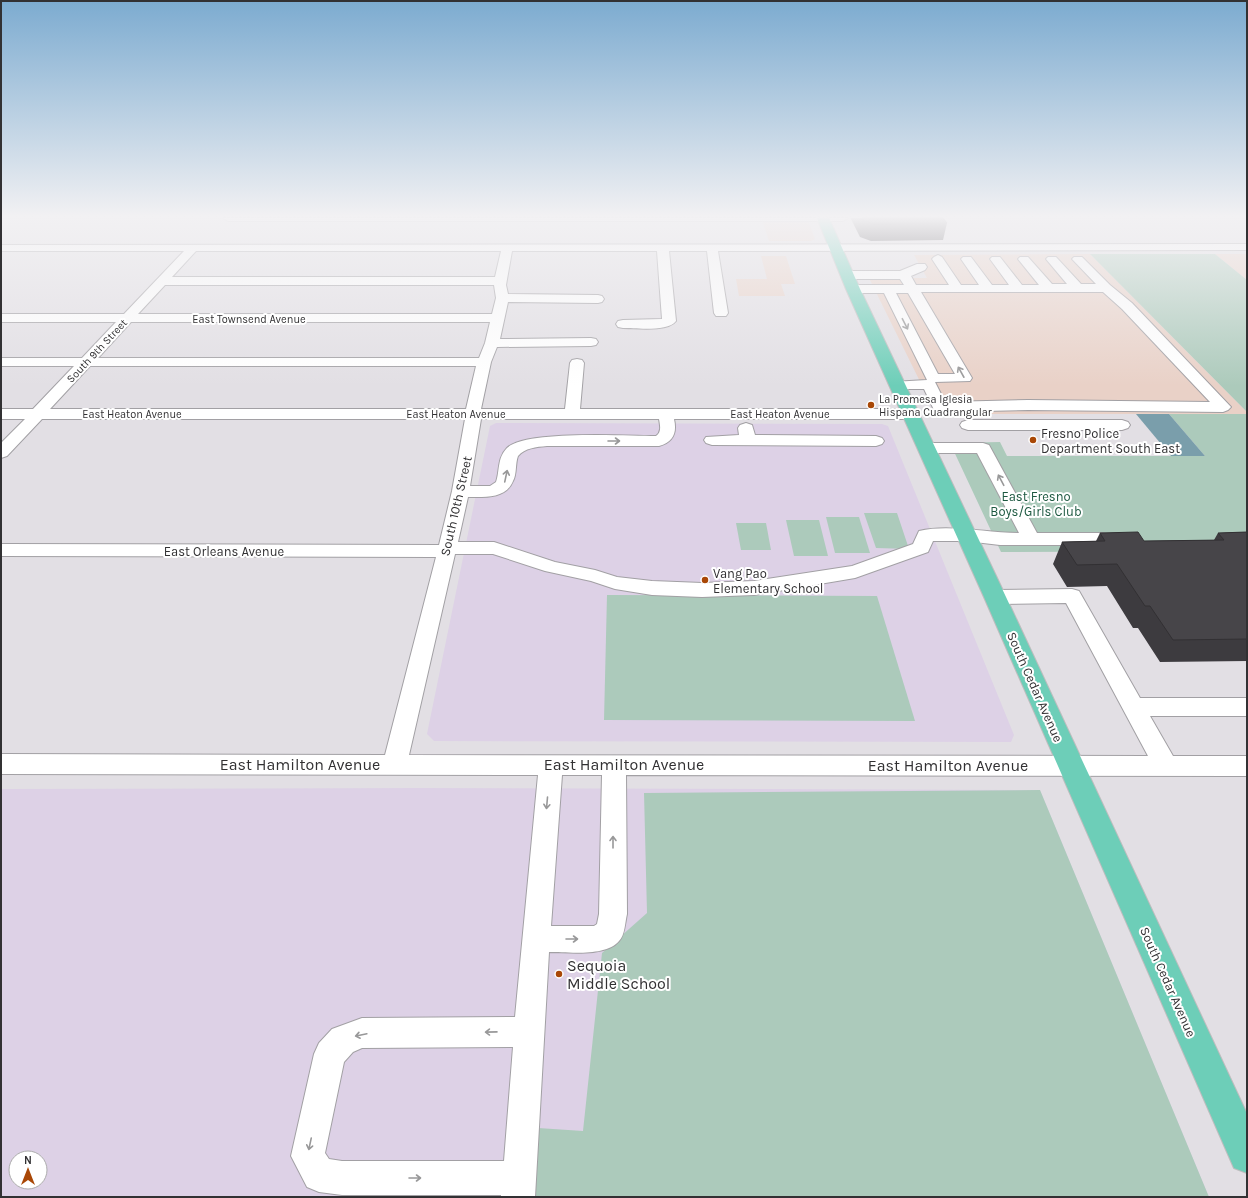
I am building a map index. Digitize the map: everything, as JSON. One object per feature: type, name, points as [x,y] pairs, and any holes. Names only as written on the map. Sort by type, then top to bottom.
[{"type":"main road","name":"South Cedar Avenue","points":[[847,275],[995,597],[1247,1155]]},
{"type":"street","name":"South 9th Street","points":[[1,453],[169,274]]},
{"type":"street","name":"South 10th Street","points":[[395,764],[461,492],[473,414],[484,362],[492,343],[503,274]]},
{"type":"street","points":[[623,324],[662,324],[669,321],[668,274]]},
{"type":"street","points":[[716,274],[722,313]]},
{"type":"street","points":[[897,384],[965,378],[913,289],[904,275],[901,274]]},
{"type":"street","points":[[950,274],[957,288]]},
{"type":"street","points":[[977,274],[988,288]]},
{"type":"street","points":[[1007,274],[1018,288]]},
{"type":"street","points":[[1036,274],[1048,288]]},
{"type":"street","points":[[1065,274],[1077,288]]},
{"type":"street","points":[[888,289],[931,381],[940,406],[1012,405],[1223,407],[1127,306],[1092,274]]},
{"type":"street","points":[[162,282],[501,290],[598,299]]},
{"type":"street","points":[[853,289],[1106,288]]},
{"type":"street","name":"East Townsend Avenue","points":[[1,318],[497,318]]},
{"type":"street","points":[[492,343],[591,342]]},
{"type":"street","points":[[1,362],[484,362]]},
{"type":"street","points":[[572,414],[576,363]]},
{"type":"street","points":[[1012,405],[1024,425]]},
{"type":"street","name":"East Heaton Avenue","points":[[1,414],[911,414]]},
{"type":"street","points":[[461,492],[491,491],[500,488],[505,481],[509,456],[512,452],[529,444],[547,441],[659,441],[665,438],[668,434],[666,414]]},
{"type":"street","points":[[743,414],[748,440]]},
{"type":"street","points":[[831,414],[840,440]]},
{"type":"street","points":[[968,426],[1122,426]]},
{"type":"street","points":[[712,440],[876,441]]},
{"type":"street","points":[[926,448],[983,448],[1031,540]]},
{"type":"street","name":"East Orleans Avenue","points":[[1,550],[494,548],[552,567],[595,576],[615,584],[652,588],[702,590],[754,588],[855,572],[921,548],[926,535],[966,535]]},
{"type":"street","points":[[966,535],[1000,539],[1031,540],[1102,539]]},
{"type":"street","points":[[995,597],[1072,596],[1166,766]]},
{"type":"street","points":[[1133,707],[1247,707]]},
{"type":"street","name":"East Hamilton Avenue","points":[[1,764],[1247,766]]},
{"type":"street","points":[[530,1032],[362,1034],[343,1040],[330,1054],[308,1156],[319,1175],[342,1178],[519,1187],[530,1032],[536,939],[551,764]]},
{"type":"street","points":[[536,939],[597,939],[609,932],[613,914],[614,764]]},
{"type":"shaded area","points":[[766,274],[792,274],[795,284],[781,284],[785,296],[739,296],[736,279],[767,279]]},
{"type":"shaded area","points":[[925,274],[1110,274],[1247,412],[1247,414],[936,414],[869,278],[927,278]]},
{"type":"shaded area","points":[[1240,274],[1247,274],[1247,280]]},
{"type":"shaded area","name":"Vang Pao Elementary School","points":[[496,423],[882,424],[888,426],[1014,735],[1011,742],[434,741],[427,734],[490,426]]},
{"type":"shaded area","name":"Sequoia Middle School","points":[[419,788],[1040,790],[1209,1197],[1,1197],[1,789]]},
{"type":"green space","points":[[1110,274],[1240,274],[1247,280],[1247,412]]},
{"type":"green space","name":"East Fresno Boys/Girls Club","points":[[1169,414],[1247,414],[1247,551],[1001,552],[950,443],[1000,442],[1007,456],[1205,456]]},
{"type":"green space","points":[[864,513],[897,513],[909,549],[876,548]]},
{"type":"green space","points":[[826,517],[859,517],[870,553],[835,553]]},
{"type":"green space","points":[[786,520],[819,520],[828,556],[794,556]]},
{"type":"green space","points":[[736,523],[766,523],[771,550],[741,550]]},
{"type":"green space","points":[[607,595],[877,596],[915,721],[604,720]]},
{"type":"green space","points":[[1040,790],[1209,1197],[535,1197],[538,1128],[583,1131],[602,953],[647,913],[644,793]]},
{"type":"water","points":[[1136,414],[1169,414],[1205,456],[1171,456]]},
{"type":"building","points":[[1138,532],[1144,541],[1224,540],[1218,533],[1247,532],[1247,639],[1173,640],[1150,606],[1145,606],[1117,564],[1077,565],[1062,542],[1105,541],[1100,533]]},
{"type":"place","name":"La Promesa Iglesia Hispana Cuadrangular","points":[[871,405]]},
{"type":"place","name":"Fresno Police Department South East","points":[[1033,440]]},
{"type":"place","name":"Vang Pao Elementary School","points":[[705,580]]},
{"type":"place","name":"Sequoia Middle School","points":[[559,974]]}]
